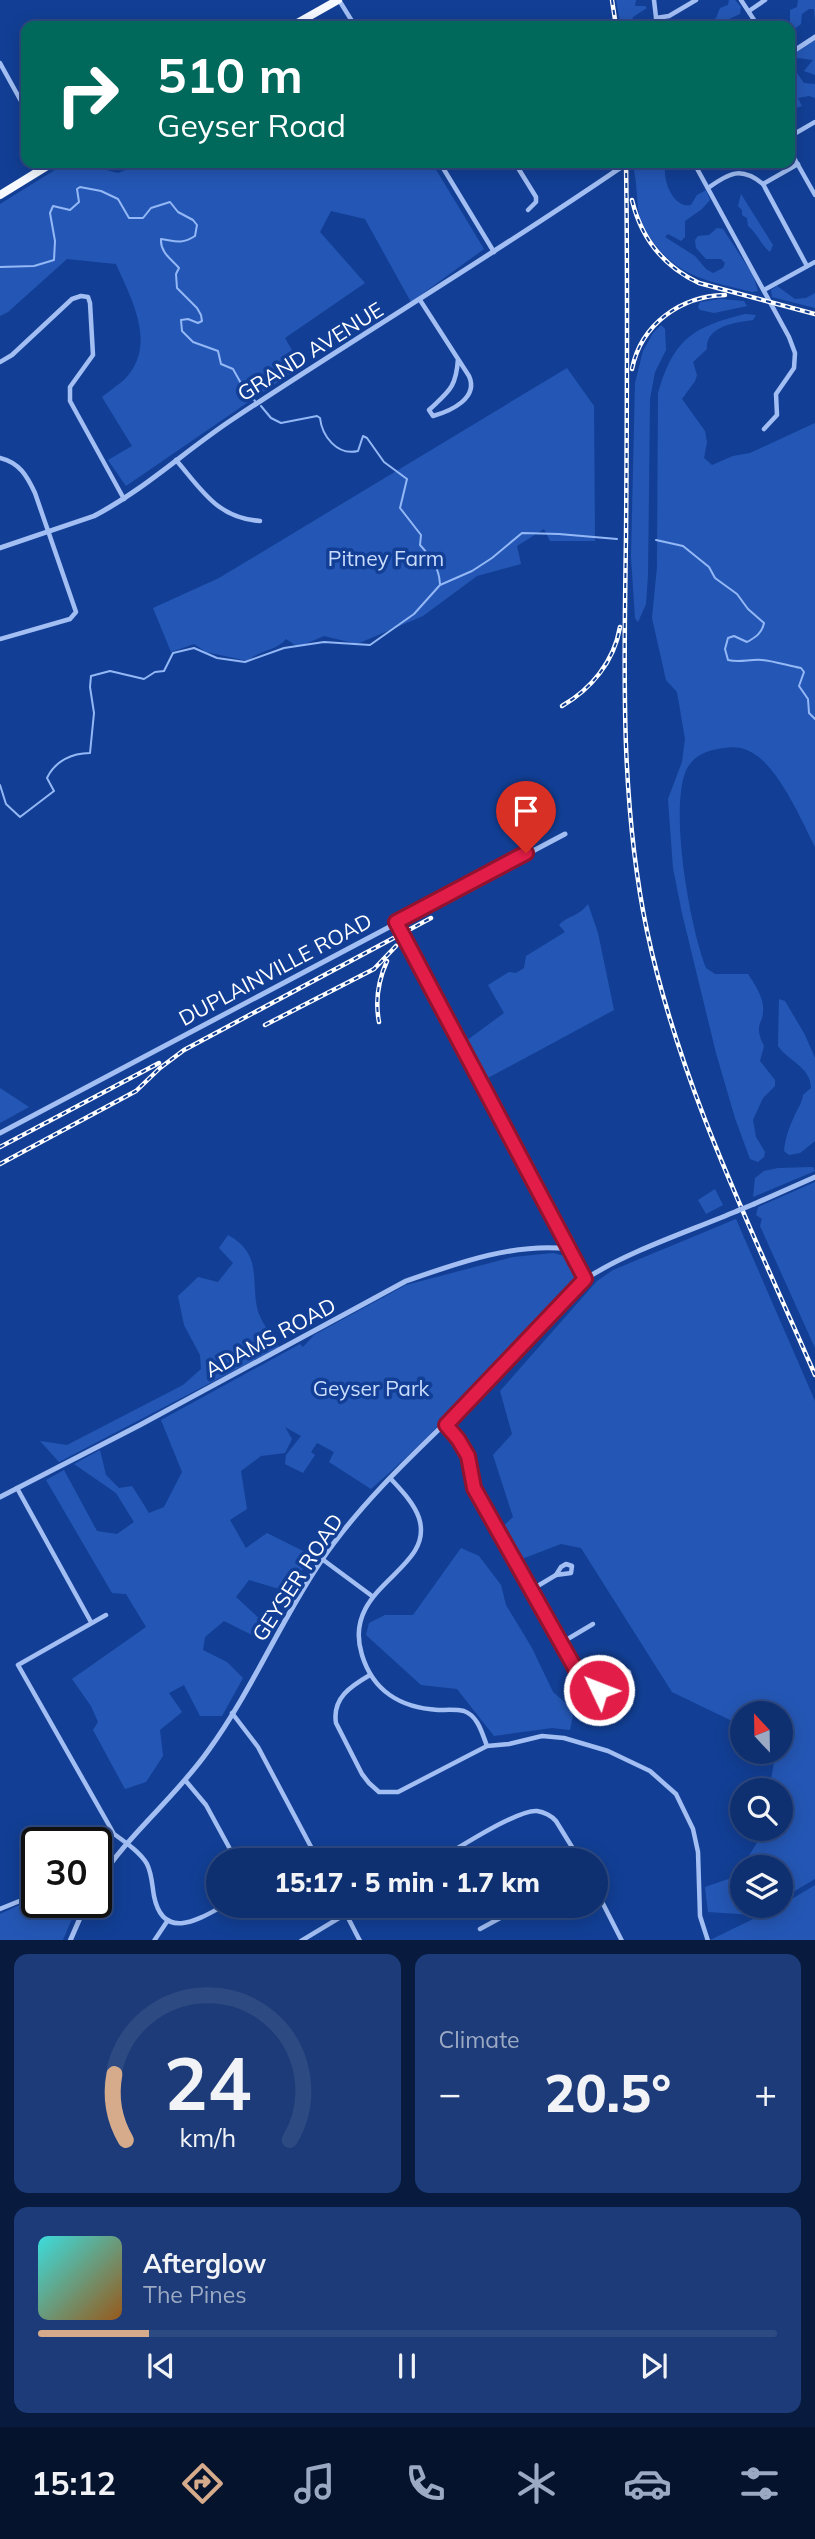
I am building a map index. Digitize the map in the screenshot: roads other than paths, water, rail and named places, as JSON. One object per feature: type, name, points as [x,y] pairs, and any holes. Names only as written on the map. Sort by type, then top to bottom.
[{"type":"highway","points":[[301,21],[338,0]]},
{"type":"highway","points":[[0,195],[44,168]]},
{"type":"street","points":[[338,0],[352,21]]},
{"type":"street","points":[[654,0],[656,21]]},
{"type":"street","points":[[656,18],[669,16],[696,0]]},
{"type":"street","points":[[741,0],[755,21]]},
{"type":"street","points":[[749,11],[765,0]]},
{"type":"street","points":[[795,50],[815,37]]},
{"type":"street","points":[[0,63],[21,101]]},
{"type":"street","points":[[795,134],[815,122]]},
{"type":"street","points":[[795,159],[815,195]]},
{"type":"street","points":[[443,168],[494,252]]},
{"type":"street","points":[[518,168],[536,197],[536,202],[528,209]]},
{"type":"street","name":"GRAND AVENUE","points":[[0,548],[94,516],[124,499],[234,418],[620,168]]},
{"type":"street","points":[[697,168],[792,343],[795,363],[791,375],[776,394],[777,415],[764,429]]},
{"type":"street","points":[[763,184],[791,168]]},
{"type":"street","points":[[708,188],[723,177],[740,173],[763,184],[807,266]]},
{"type":"street","points":[[764,290],[815,262]]},
{"type":"street","points":[[0,362],[12,355],[72,299],[88,297],[93,355],[70,387],[70,401],[124,499]]},
{"type":"street","points":[[420,300],[458,359],[472,383],[471,394],[445,412],[433,416],[429,410],[453,386],[458,359]]},
{"type":"street","points":[[0,458],[15,464],[26,474],[76,612],[70,619],[0,639]]},
{"type":"street","points":[[176,460],[223,511],[241,519],[260,521]]},
{"type":"street","name":"DUPLAINVILLE ROAD","points":[[0,1133],[565,834]]},
{"type":"street","points":[[396,922],[585,1279]]},
{"type":"street","name":"GEYSER ROAD","points":[[112,1863],[209,1750],[323,1559],[353,1518],[585,1279],[631,1255],[815,1177]]},
{"type":"street","name":"ADAMS ROAD","points":[[0,1497],[140,1425],[406,1281],[503,1253],[558,1247],[569,1249]]},
{"type":"street","points":[[446,1425],[465,1450],[471,1466],[474,1488],[589,1689],[599,1690],[619,1680]]},
{"type":"street","points":[[391,1479],[415,1509],[420,1521],[420,1539],[410,1560],[372,1596],[360,1620],[360,1653],[370,1675],[381,1690],[412,1707],[464,1711],[476,1720],[487,1746]]},
{"type":"street","points":[[17,1488],[91,1622]]},
{"type":"street","points":[[323,1559],[372,1596]]},
{"type":"street","points":[[531,1590],[556,1575]]},
{"type":"street","points":[[106,1615],[18,1665],[114,1834],[148,1865],[160,1912],[168,1920],[182,1924],[194,1922],[206,1915]]},
{"type":"street","points":[[561,1643],[593,1624]]},
{"type":"street","points":[[370,1675],[346,1690],[335,1715],[336,1723],[362,1774],[379,1792],[398,1792],[487,1746],[542,1736],[564,1738],[608,1751],[661,1779],[681,1804],[696,1840],[700,1916],[708,1940]]},
{"type":"street","points":[[232,1713],[258,1747],[312,1848]]},
{"type":"street","points":[[185,1780],[206,1805],[229,1848]]},
{"type":"street","points":[[460,1848],[517,1816],[536,1811],[556,1821],[573,1848]]},
{"type":"street","points":[[0,1909],[21,1900]]},
{"type":"street","points":[[608,1915],[620,1940]]},
{"type":"street","points":[[70,1940],[81,1918]]},
{"type":"street","points":[[303,1940],[338,1918]]},
{"type":"street","points":[[348,1918],[359,1940]]},
{"type":"street","points":[[480,1929],[500,1918]]},
{"type":"street","points":[[155,1940],[168,1920]]},
{"type":"waterway","points":[[0,267],[34,266],[54,260],[55,241],[50,213],[53,206],[70,210],[79,202],[77,189],[80,187],[101,191],[118,199],[129,218],[143,218],[151,208],[170,202],[178,212],[197,225],[195,236],[186,241],[161,239],[164,252],[179,268],[176,274],[177,288],[201,315],[202,321],[198,323],[188,319],[181,320],[182,331],[193,342],[218,351],[221,364],[233,369],[255,401]]},
{"type":"waterway","points":[[261,406],[271,418],[281,423],[317,416],[327,438],[343,450],[358,451],[363,436],[367,438],[384,462],[407,479],[400,508],[421,535],[420,545],[434,563],[440,584]]},
{"type":"waterway","points":[[0,785],[6,804],[20,817],[54,791],[47,778],[59,763],[71,756],[90,753],[94,713],[91,676],[110,671],[144,679],[155,672],[164,671],[173,653],[194,648],[217,658],[245,662],[284,648],[324,642],[370,645],[414,614],[440,585],[472,571],[522,533],[617,539]]},
{"type":"waterway","points":[[656,540],[683,546],[709,567],[715,578],[737,594],[748,609],[764,623],[758,634],[747,642],[734,636],[728,638],[725,649],[728,660],[772,661],[801,668],[804,672],[799,686],[808,699],[809,713],[815,719]]},
{"type":"railway","points":[[612,0],[615,21]]},
{"type":"railway","points":[[626,168],[625,686],[628,785],[638,882],[661,989],[698,1101],[743,1212],[815,1375]]},
{"type":"railway","points":[[632,200],[641,227],[655,249],[686,276],[699,283],[815,314]]},
{"type":"railway","points":[[632,369],[644,339],[665,316],[693,301],[725,295]]},
{"type":"railway","points":[[562,706],[592,683],[600,673],[612,652],[620,627]]},
{"type":"railway","points":[[0,1164],[136,1091],[184,1050],[431,918]]},
{"type":"railway","points":[[265,1025],[374,969],[396,946]]},
{"type":"railway","points":[[379,1022],[378,991],[387,961]]},
{"type":"railway","points":[[0,1147],[159,1063]]},
{"type":"park label","name":"Pitney Farm","points":[[386,558]]},
{"type":"park label","name":"Geyser Park","points":[[371,1388]]}]
